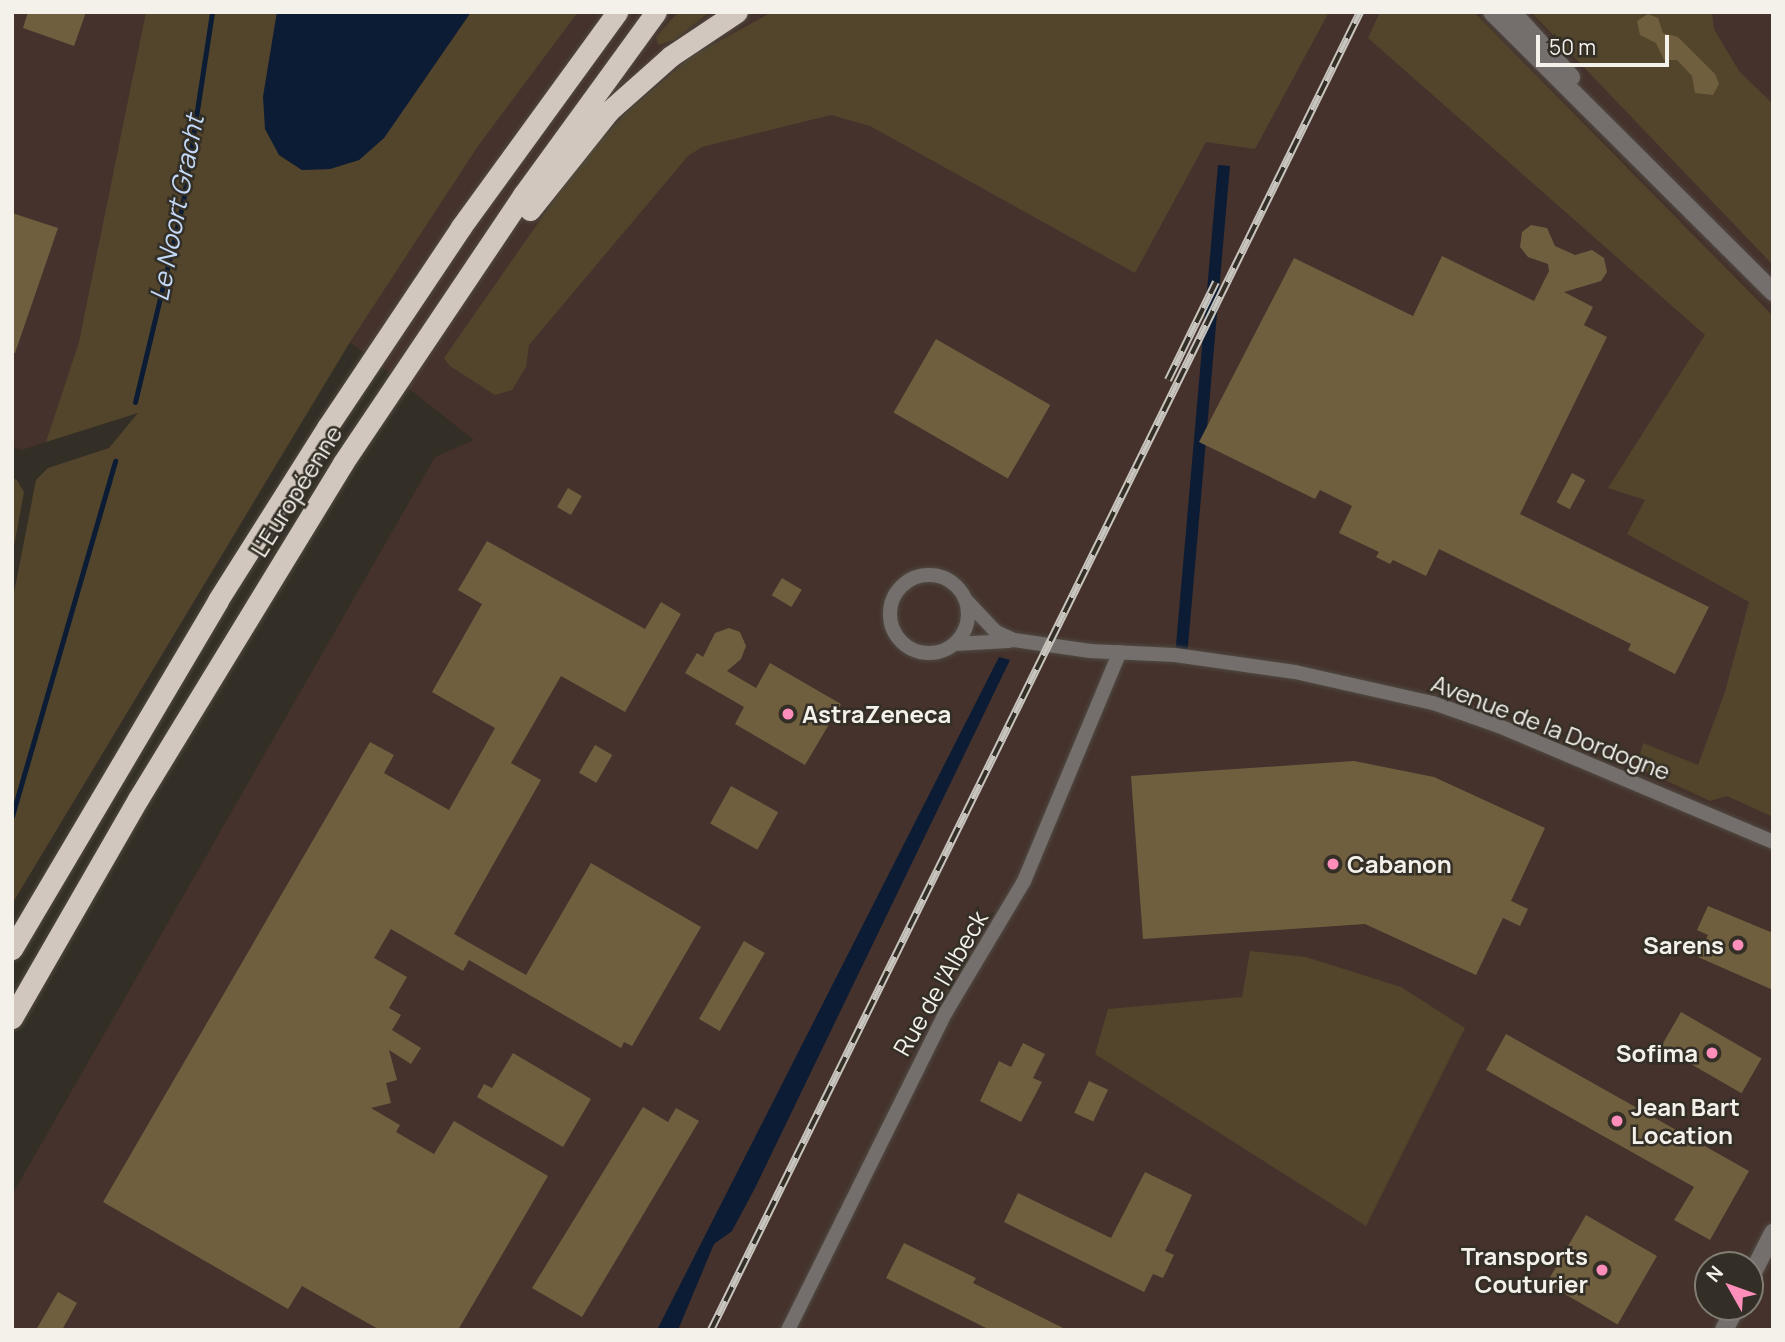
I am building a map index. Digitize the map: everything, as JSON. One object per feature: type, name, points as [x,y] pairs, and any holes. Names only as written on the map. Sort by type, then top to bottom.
[{"type":"highway","points":[[481,200],[605,12]]},
{"type":"highway","name":"L'Européenne","points":[[12,948],[259,533],[481,200],[617,12]]},
{"type":"highway","name":"L'Européenne","points":[[12,1018],[230,646],[415,354],[656,12]]},
{"type":"highway","points":[[415,354],[599,122],[671,56],[737,12]]},
{"type":"street","points":[[1492,12],[1773,292]]},
{"type":"street","points":[[1512,12],[1678,197]]},
{"type":"street","points":[[927,575],[948,580],[965,599],[968,620],[955,644],[931,653],[911,649],[893,630],[891,605],[902,586],[927,575]]},
{"type":"street","name":"Avenue de la Dordogne","points":[[965,599],[996,632],[1014,640]]},
{"type":"street","name":"Avenue de la Dordogne","points":[[955,644],[1014,640],[1120,652],[1175,655],[1302,673],[1433,704],[1499,726],[1773,842]]},
{"type":"street","name":"Rue de l'Albeck","points":[[788,1330],[946,1012],[1024,881],[1120,652]]},
{"type":"street","points":[[1764,1251],[1773,1233]]},
{"type":"shaded area","points":[[12,12],[1773,12],[1773,1330],[12,1330],[12,1195],[435,457],[474,440],[350,342],[22,450],[12,447]]},
{"type":"shaded area","points":[[146,12],[277,12],[263,97],[279,155],[302,170],[330,169],[359,160],[384,138],[471,12],[578,12],[478,146],[350,342],[12,904],[12,603],[36,480],[48,468],[109,448],[138,413],[46,442],[79,342]]},
{"type":"shaded area","points":[[678,12],[710,12],[674,40],[658,45],[656,37]]},
{"type":"shaded area","points":[[772,12],[1329,12],[1255,149],[1206,142],[1135,273],[870,126],[831,115],[702,147],[688,156],[529,345],[526,367],[512,390],[495,395],[450,366],[444,358],[584,157],[629,110],[692,56]]},
{"type":"shaded area","points":[[1380,12],[1474,12],[1773,316],[1773,817],[1727,796],[1710,801],[1637,767],[1643,743],[1698,765],[1725,692],[1749,602],[1627,534],[1645,500],[1608,488],[1705,335],[1368,38]]},
{"type":"shaded area","points":[[1531,12],[1712,12],[1714,29],[1739,71],[1773,104],[1773,265]]},
{"type":"shaded area","points":[[16,479],[24,492],[12,557],[12,480]]},
{"type":"shaded area","points":[[1250,951],[1306,957],[1401,987],[1465,1028],[1366,1226],[1095,1054],[1108,1009],[1242,997]]},
{"type":"water","points":[[277,12],[471,12],[384,138],[359,160],[330,169],[302,170],[279,155],[265,129],[263,97]]},
{"type":"water","points":[[1218,165],[1230,166],[1188,651],[1176,650]]},
{"type":"water","points":[[999,657],[1010,660],[755,1188],[732,1231],[714,1244],[678,1330],[657,1330]]},
{"type":"building","points":[[28,12],[86,12],[74,46],[23,28]]},
{"type":"building","points":[[1648,14],[1658,18],[1663,33],[1678,37],[1715,74],[1719,84],[1713,95],[1695,93],[1692,76],[1677,60],[1664,60],[1656,43],[1640,35],[1637,21]]},
{"type":"building","points":[[12,213],[58,228],[15,353],[12,353]]},
{"type":"building","points":[[1531,225],[1547,228],[1555,246],[1575,255],[1592,250],[1604,258],[1607,272],[1601,281],[1564,292],[1593,307],[1584,325],[1607,337],[1520,514],[1709,607],[1675,674],[1628,650],[1631,644],[1439,549],[1426,576],[1393,560],[1390,564],[1376,557],[1379,552],[1339,533],[1352,506],[1320,490],[1315,499],[1199,442],[1294,258],[1413,316],[1442,256],[1534,301],[1549,271],[1548,264],[1528,257],[1520,247],[1522,232]]},
{"type":"building","points":[[936,339],[1050,405],[1008,479],[894,413]]},
{"type":"building","points":[[1572,473],[1585,480],[1570,509],[1557,502]]},
{"type":"building","points":[[568,488],[582,496],[571,515],[557,507]]},
{"type":"building","points":[[487,541],[645,629],[661,602],[681,614],[625,712],[561,676],[511,763],[541,780],[454,934],[526,975],[591,863],[701,927],[632,1046],[624,1042],[621,1048],[469,960],[463,971],[391,929],[374,958],[407,977],[389,1008],[401,1015],[392,1030],[421,1048],[411,1064],[389,1050],[397,1080],[386,1083],[391,1103],[371,1108],[400,1125],[396,1132],[434,1154],[454,1121],[548,1176],[458,1330],[380,1330],[302,1286],[288,1309],[103,1202],[370,742],[394,755],[384,773],[449,810],[495,728],[432,692],[482,604],[458,590]]},
{"type":"building","points":[[782,578],[802,590],[791,607],[772,595]]},
{"type":"building","name":"AstraZeneca","points":[[729,628],[740,632],[746,646],[741,659],[727,671],[756,688],[770,663],[841,704],[805,765],[735,724],[744,707],[685,673],[697,653],[703,657],[715,633]]},
{"type":"building","points":[[595,745],[612,755],[596,783],[579,773]]},
{"type":"building","name":"Cabanon","points":[[1354,761],[1434,777],[1545,828],[1511,901],[1528,909],[1520,926],[1503,918],[1476,975],[1365,924],[1143,939],[1131,776]]},
{"type":"building","points":[[731,786],[778,812],[757,850],[710,824]]},
{"type":"building","name":"Sarens","points":[[1708,906],[1773,933],[1773,990],[1698,957],[1708,935],[1697,930]]},
{"type":"building","points":[[744,941],[765,953],[720,1031],[699,1019]]},
{"type":"building","name":"Sofima","points":[[1681,1012],[1762,1058],[1742,1093],[1661,1047]]},
{"type":"building","name":"Jean Bart Location","points":[[1506,1034],[1749,1171],[1710,1240],[1674,1220],[1694,1187],[1486,1070]]},
{"type":"building","points":[[1023,1043],[1045,1054],[1033,1078],[1042,1082],[1021,1122],[980,1101],[999,1061],[1011,1067]]},
{"type":"building","points":[[513,1053],[591,1099],[563,1147],[477,1097],[484,1084],[492,1088]]},
{"type":"building","points":[[1089,1081],[1108,1090],[1093,1122],[1074,1113]]},
{"type":"building","points":[[643,1107],[668,1122],[676,1108],[699,1121],[582,1317],[532,1288]]},
{"type":"building","points":[[1145,1172],[1192,1195],[1165,1251],[1174,1255],[1163,1278],[1153,1274],[1144,1292],[1004,1222],[1018,1193],[1111,1238]]},
{"type":"building","name":"Transports Couturier","points":[[1586,1215],[1657,1256],[1618,1324],[1546,1283]]},
{"type":"building","points":[[904,1243],[976,1278],[973,1283],[1067,1330],[990,1330],[886,1278]]},
{"type":"building","points":[[58,1292],[77,1303],[62,1330],[36,1330]]},
{"type":"waterway","name":"Le Noort Gracht","points":[[135,402],[183,202],[212,12]]},
{"type":"waterway","name":"Le Noort Gracht","points":[[12,816],[115,461]]},
{"type":"railway","points":[[711,1330],[1360,12]]},
{"type":"railway","points":[[1168,380],[1216,282]]},
{"type":"place","name":"AstraZeneca","points":[[788,714]]},
{"type":"place","name":"Cabanon","points":[[1333,864]]},
{"type":"place","name":"Sarens","points":[[1738,945]]},
{"type":"place","name":"Sofima","points":[[1712,1053]]},
{"type":"place","name":"Jean Bart Location","points":[[1617,1121]]},
{"type":"place","name":"Transports Couturier","points":[[1602,1270]]}]
